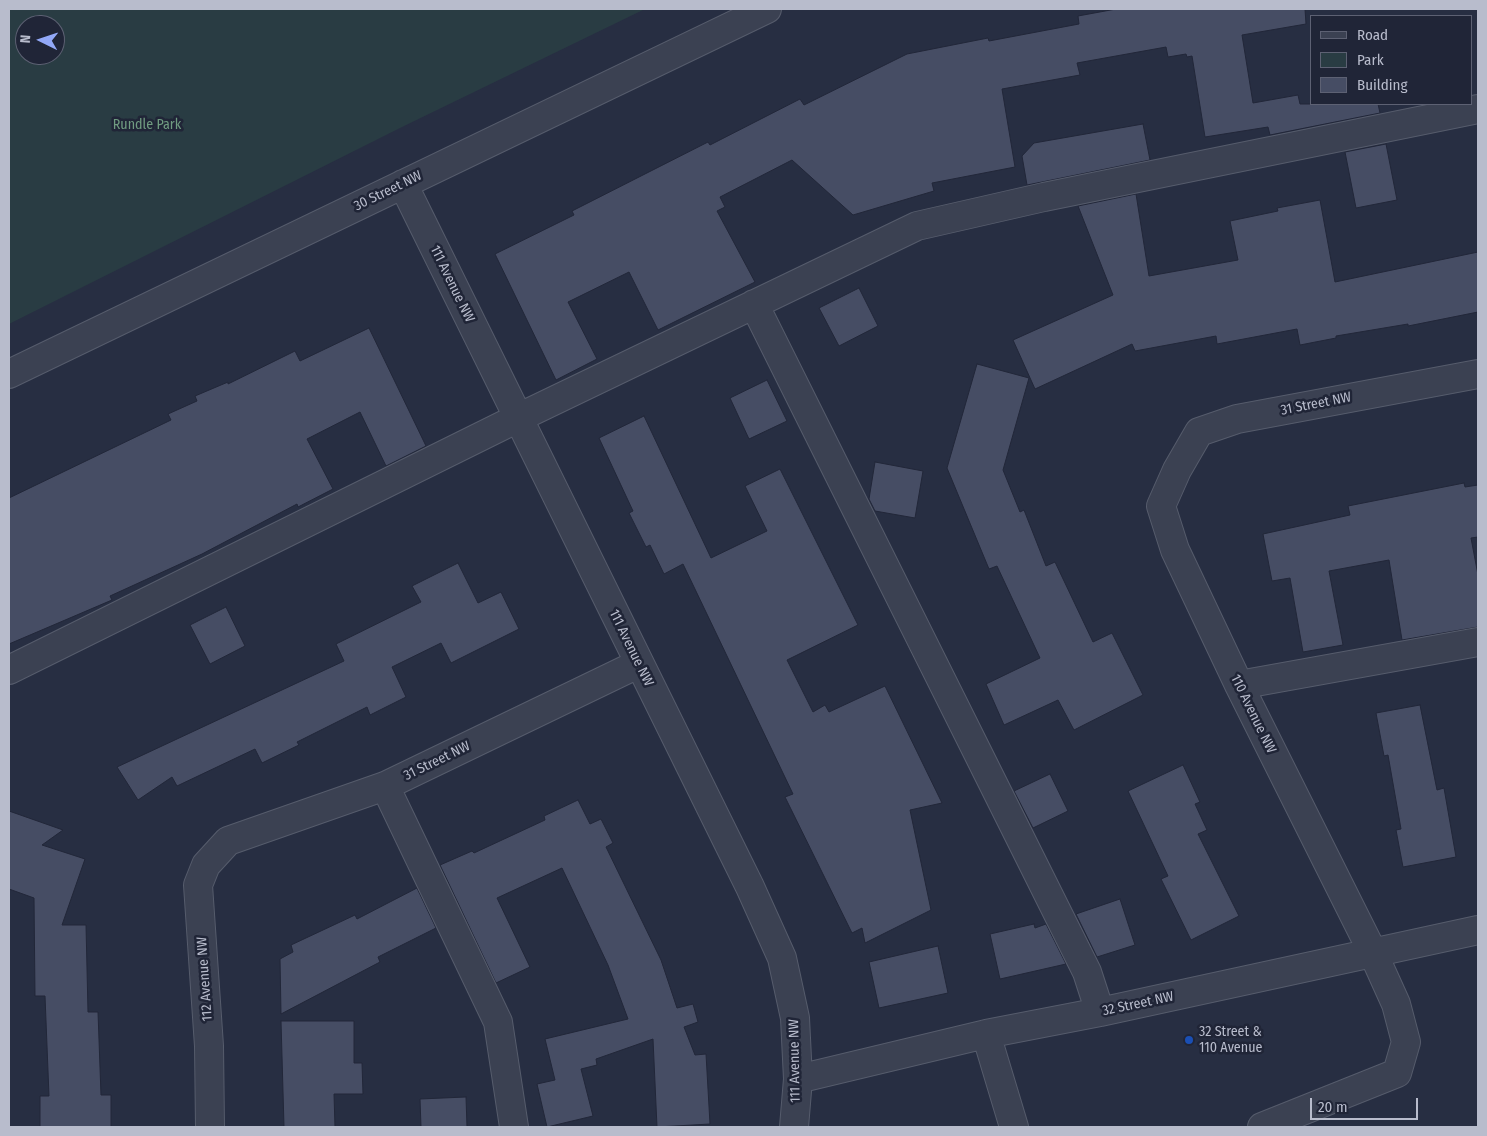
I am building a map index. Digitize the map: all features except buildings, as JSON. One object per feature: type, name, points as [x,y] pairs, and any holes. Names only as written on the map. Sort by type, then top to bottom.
[{"type":"street","name":"30 Street NW","points":[[9,374],[767,9]]},
{"type":"street","points":[[9,670],[518,418],[918,226],[1044,197],[1478,109]]},
{"type":"street","name":"111 Avenue NW","points":[[403,184],[638,664],[750,887],[782,958],[796,1018],[798,1079],[794,1127]]},
{"type":"street","points":[[754,304],[1087,972],[1100,1012]]},
{"type":"street","name":"31 Street NW","points":[[1177,470],[1199,432],[1237,418],[1478,374]]},
{"type":"street","name":"110 Avenue NW","points":[[1177,470],[1161,506],[1175,550],[1239,685],[1373,953],[1396,1004],[1406,1042],[1397,1073],[1262,1127]]},
{"type":"street","points":[[1239,685],[1478,642]]},
{"type":"street","name":"31 Street NW","points":[[228,842],[385,786],[638,664]]},
{"type":"street","points":[[385,786],[498,1022],[514,1127]]},
{"type":"street","name":"112 Avenue NW","points":[[210,1127],[209,1046],[198,885],[206,864],[228,842]]},
{"type":"street","name":"32 Street NW","points":[[798,1079],[986,1034],[1100,1012],[1478,930]]},
{"type":"street","points":[[986,1034],[1014,1127]]},
{"type":"green space","name":"Rundle Park","points":[[9,9],[645,9],[400,128],[9,324]]},
{"type":"place","name":"32 Street & 110 Avenue","points":[[1189,1040]]}]
